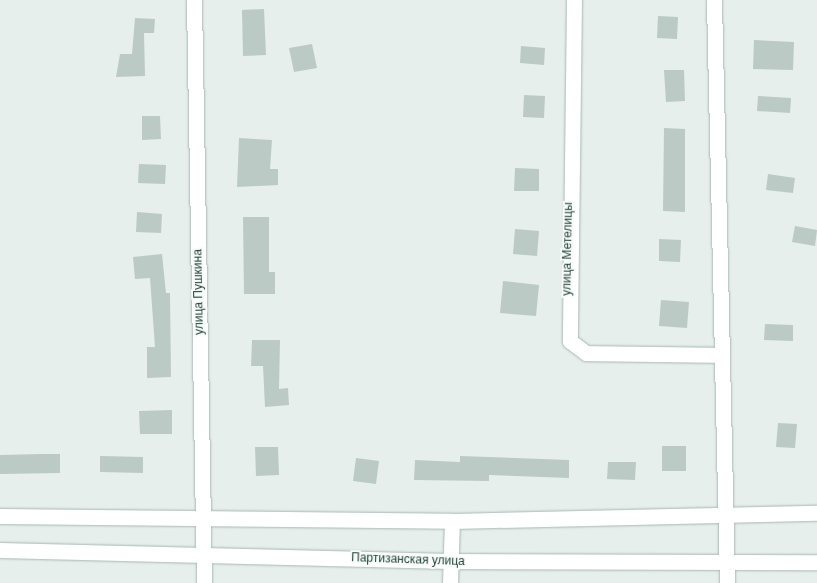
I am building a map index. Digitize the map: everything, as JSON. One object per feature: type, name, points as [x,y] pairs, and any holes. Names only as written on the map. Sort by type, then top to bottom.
[{"type":"street","name":"улица Пушкина","points":[[194,0],[204,583]]},
{"type":"street","name":"улица Метелицы","points":[[574,0],[570,341],[586,353],[722,355]]},
{"type":"street","points":[[714,0],[727,583]]},
{"type":"street","points":[[0,516],[452,521],[817,514]]},
{"type":"street","points":[[450,583],[452,521]]},
{"type":"street","name":"Партизанская улица","points":[[0,550],[204,553],[450,561],[817,562]]},
{"type":"building","points":[[264,9],[266,55],[243,56],[242,10]]},
{"type":"building","points":[[658,16],[678,17],[677,39],[657,38]]},
{"type":"building","points":[[135,18],[155,19],[154,33],[144,33],[145,76],[116,77],[120,54],[132,54]]},
{"type":"building","points":[[754,40],[794,42],[793,70],[753,69]]},
{"type":"building","points":[[312,44],[317,68],[294,72],[289,48]]},
{"type":"building","points":[[521,46],[545,48],[544,65],[520,63]]},
{"type":"building","points":[[664,70],[684,70],[685,101],[666,102]]},
{"type":"building","points":[[524,95],[545,96],[544,118],[523,117]]},
{"type":"building","points":[[758,96],[791,98],[790,113],[757,111]]},
{"type":"building","points":[[142,116],[160,116],[161,139],[142,140]]},
{"type":"building","points":[[664,128],[685,129],[685,212],[663,211]]},
{"type":"building","points":[[239,138],[272,140],[270,169],[278,169],[278,185],[237,187]]},
{"type":"building","points":[[139,164],[166,165],[165,184],[138,183]]},
{"type":"building","points":[[515,168],[539,169],[539,191],[514,191]]},
{"type":"building","points":[[768,174],[795,178],[793,193],[766,190]]},
{"type":"building","points":[[137,212],[162,214],[161,233],[136,232]]},
{"type":"building","points":[[243,217],[269,217],[269,272],[275,272],[275,294],[244,294]]},
{"type":"building","points":[[795,226],[817,230],[815,246],[792,242]]},
{"type":"building","points":[[515,229],[539,231],[537,256],[513,254]]},
{"type":"building","points":[[659,239],[681,240],[680,262],[659,261]]},
{"type":"building","points":[[162,254],[166,293],[170,293],[171,377],[147,378],[147,347],[155,347],[150,278],[135,279],[133,257]]},
{"type":"building","points":[[503,281],[539,285],[536,316],[500,313]]},
{"type":"building","points":[[661,300],[689,302],[687,328],[659,326]]},
{"type":"building","points":[[765,324],[793,325],[793,341],[764,340]]},
{"type":"building","points":[[252,340],[280,340],[279,389],[288,388],[289,405],[265,407],[263,366],[251,366]]},
{"type":"building","points":[[172,410],[172,434],[140,434],[139,411]]},
{"type":"building","points":[[778,423],[797,424],[795,448],[776,447]]},
{"type":"building","points":[[662,446],[686,446],[686,471],[662,471]]},
{"type":"building","points":[[255,447],[278,447],[279,475],[256,476]]},
{"type":"building","points":[[60,454],[60,473],[0,474],[0,455]]},
{"type":"building","points":[[100,456],[143,457],[143,473],[100,472]]},
{"type":"building","points":[[460,456],[569,460],[569,478],[489,475],[489,481],[414,480],[415,460],[460,462]]},
{"type":"building","points":[[356,458],[379,461],[376,484],[353,481]]},
{"type":"building","points":[[608,462],[636,462],[635,480],[607,479]]}]
